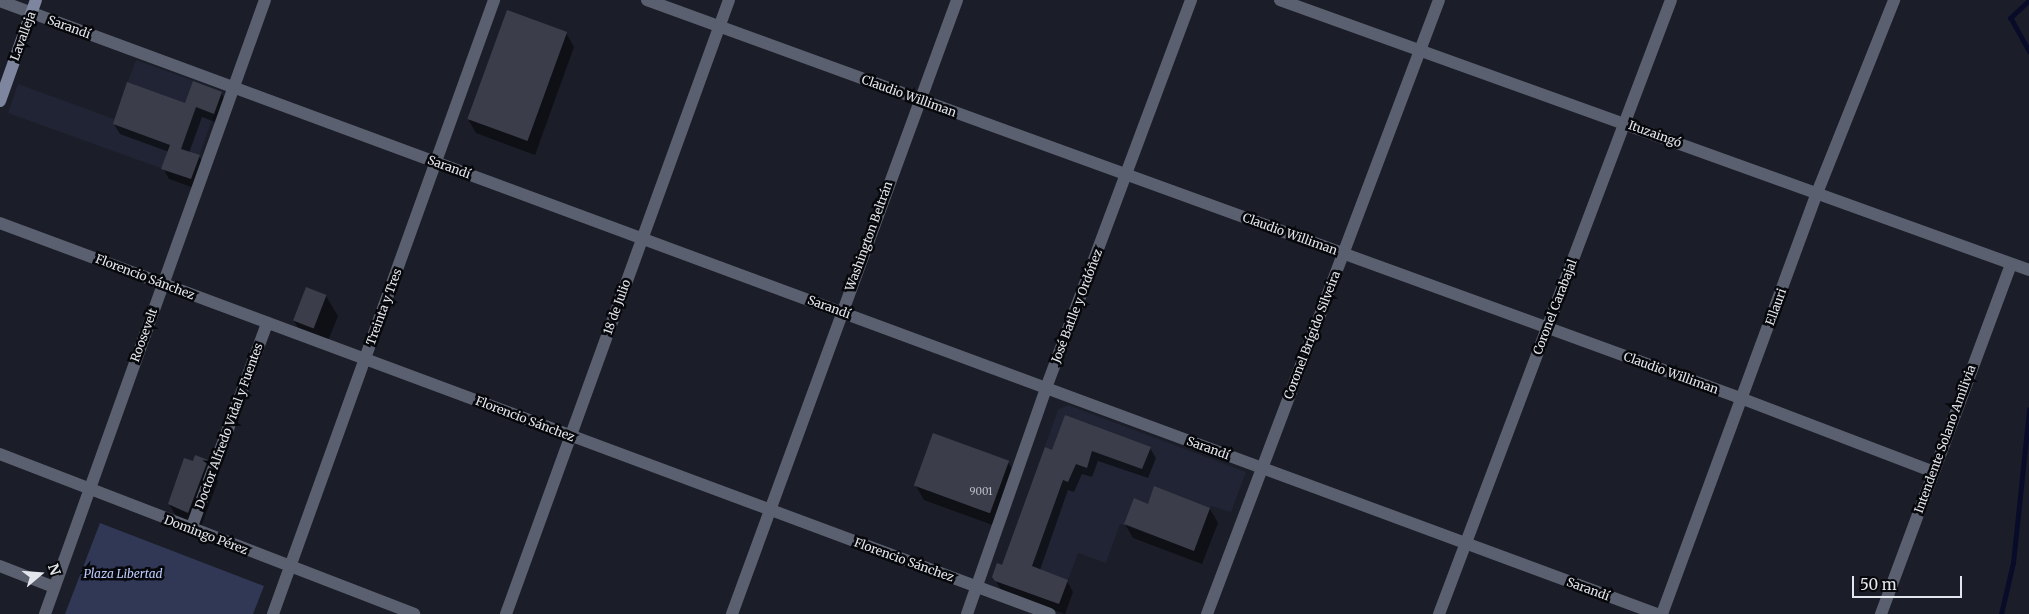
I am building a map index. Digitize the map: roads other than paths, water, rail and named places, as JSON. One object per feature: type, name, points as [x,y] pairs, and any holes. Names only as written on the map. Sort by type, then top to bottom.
[{"type":"main road","name":"Lavalleja","points":[[0,101],[36,0]]},
{"type":"street","name":"Roosevelt","points":[[45,614],[264,0]]},
{"type":"street","name":"Treinta y Tres","points":[[273,614],[494,0]]},
{"type":"street","name":"Claudio Williman","points":[[647,0],[1743,399],[1932,471]]},
{"type":"street","name":"18 de Julio","points":[[506,614],[729,0]]},
{"type":"street","name":"Washington Beltrán","points":[[732,614],[768,511],[957,0]]},
{"type":"street","name":"José Batlle y Ordóñez","points":[[967,614],[1046,388],[1191,0]]},
{"type":"street","name":"Ituzaingó","points":[[1280,0],[1626,123],[2021,267]]},
{"type":"street","name":"Coronel Brígido Silveira","points":[[1207,614],[1439,0]]},
{"type":"street","name":"Coronel Carabajal","points":[[1439,614],[1671,0]]},
{"type":"street","name":"Ellauri","points":[[1662,614],[1818,193],[1894,0]]},
{"type":"street","name":"Sarandí","points":[[0,1],[1657,614]]},
{"type":"street","name":"Florencio Sánchez","points":[[0,222],[768,511],[1050,614]]},
{"type":"street","name":"Intendente Solano Amilivia","points":[[1881,614],[1932,471],[2021,267]]},
{"type":"street","name":"Doctor Alfredo Vidal y Fuentes","points":[[191,529],[267,322]]},
{"type":"street","name":"Domingo Pérez","points":[[0,454],[414,614]]},
{"type":"street","points":[[0,566],[54,588]]},
{"type":"waterway","points":[[2029,1],[2011,18],[2029,51]]},
{"type":"waterway","points":[[2001,614],[2013,563],[2029,410]]},
{"type":"park label","name":"Plaza Libertad","points":[[123,574]]}]
